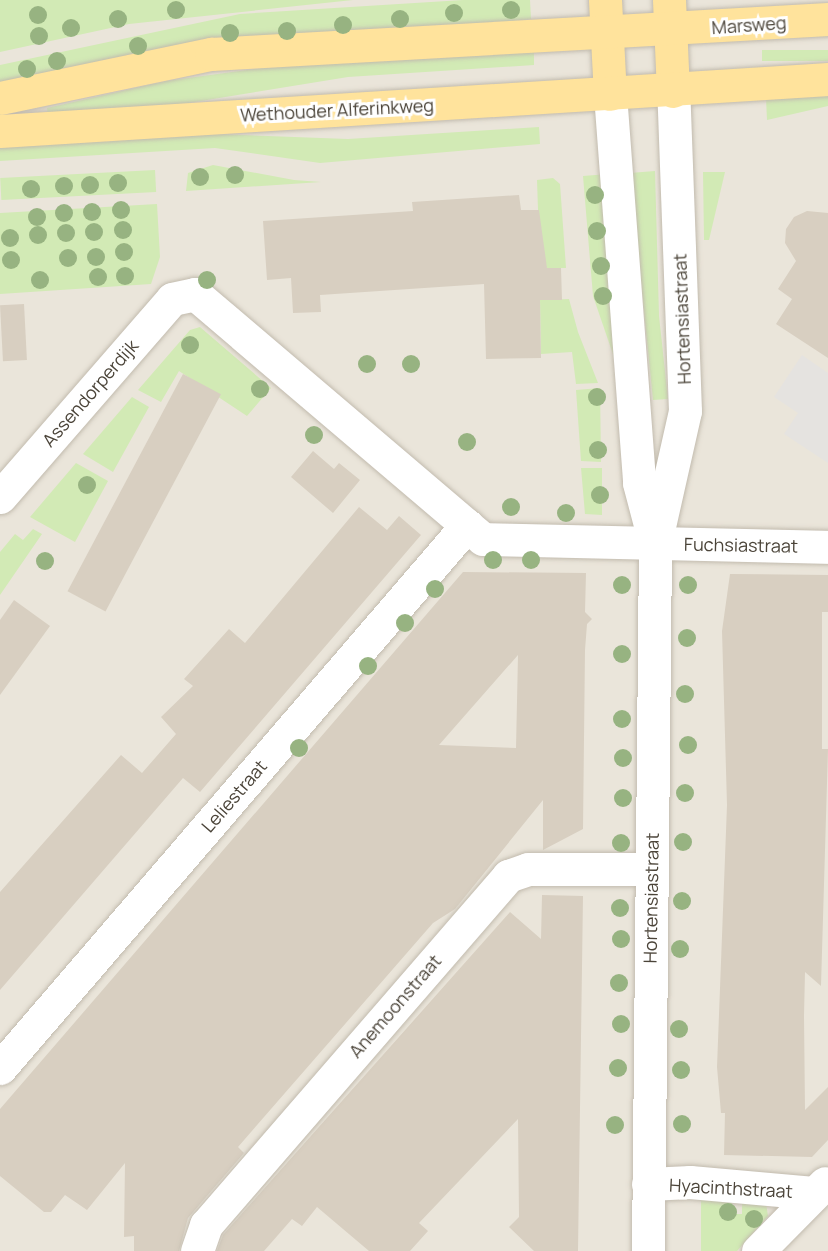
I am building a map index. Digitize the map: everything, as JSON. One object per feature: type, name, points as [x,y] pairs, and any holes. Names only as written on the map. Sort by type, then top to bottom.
[{"type":"main road","points":[[605,0],[610,94]]},
{"type":"main road","points":[[0,98],[211,54],[606,35],[669,15],[673,91],[828,79]]},
{"type":"main road","name":"Marsweg","points":[[669,15],[828,19]]},
{"type":"main road","name":"Wethouder Alferinkweg","points":[[0,131],[673,91]]},
{"type":"street","name":"Hortensiastraat","points":[[648,1251],[655,544],[685,411],[673,91]]},
{"type":"street","name":"Hortensiastraat","points":[[610,94],[639,483],[655,544]]},
{"type":"street","name":"Assendorperdijk","points":[[0,497],[150,322],[172,299],[183,294],[207,299],[467,525]]},
{"type":"street","points":[[467,525],[483,539],[655,544]]},
{"type":"street","name":"Leliestraat","points":[[0,1068],[467,525]]},
{"type":"street","name":"Fuchsiastraat","points":[[655,544],[828,547]]},
{"type":"street","name":"Anemoonstraat","points":[[197,1251],[206,1225],[508,876],[528,869],[651,869]]},
{"type":"street","name":"Hyacinthstraat","points":[[648,1184],[690,1182],[823,1193]]},
{"type":"street","name":"Hyacinthstraat","points":[[758,1251],[823,1193]]},
{"type":"shaded area","points":[[0,0],[828,0],[828,1251],[0,1251]]},
{"type":"shaded area","points":[[802,355],[828,373],[828,463],[784,434],[798,413],[774,397]]},
{"type":"green space","points":[[0,0],[353,0],[129,24],[0,52]]},
{"type":"green space","points":[[463,0],[530,0],[531,19],[0,89],[0,65],[240,14]]},
{"type":"green space","points":[[534,50],[534,65],[348,77],[109,116],[48,118],[47,108],[166,81],[261,68]]},
{"type":"green space","points":[[762,50],[828,50],[828,61],[762,61]]},
{"type":"green space","points":[[828,93],[828,106],[767,120],[766,98]]},
{"type":"green space","points":[[539,127],[540,144],[320,163],[215,148],[0,161],[0,142],[189,133],[348,139]]},
{"type":"green space","points":[[213,165],[294,180],[321,182],[186,191],[188,173]]},
{"type":"green space","points":[[155,170],[156,192],[1,200],[0,178]]},
{"type":"green space","points":[[655,171],[659,316],[668,399],[653,400],[630,173]]},
{"type":"green space","points":[[703,172],[725,172],[709,240],[704,240]]},
{"type":"green space","points":[[608,174],[616,363],[593,296],[583,176]]},
{"type":"green space","points":[[553,178],[560,184],[566,268],[540,268],[537,180]]},
{"type":"green space","points":[[157,204],[160,257],[151,284],[0,294],[0,213]]},
{"type":"green space","points":[[569,299],[578,332],[598,383],[576,384],[572,352],[541,354],[540,300]]},
{"type":"green space","points":[[200,327],[271,388],[247,416],[179,371],[161,402],[138,390],[190,330]]},
{"type":"green space","points":[[600,388],[601,462],[581,461],[576,390]]},
{"type":"green space","points":[[132,397],[149,407],[113,472],[83,454]]},
{"type":"green space","points":[[76,463],[108,481],[75,542],[30,517]]},
{"type":"green space","points":[[581,468],[602,468],[602,515],[585,514]]},
{"type":"green space","points":[[33,529],[42,534],[0,595],[0,552],[15,534],[23,540]]},
{"type":"green space","points":[[701,1197],[732,1197],[732,1214],[742,1214],[742,1197],[766,1203],[768,1216],[737,1251],[701,1251]]},
{"type":"building","points":[[519,195],[521,210],[539,210],[547,268],[561,268],[562,300],[540,300],[541,358],[486,359],[484,284],[320,295],[321,312],[293,313],[291,278],[267,280],[263,221],[413,211],[412,202]]},
{"type":"building","points":[[807,211],[828,213],[828,358],[776,324],[792,299],[778,289],[796,261],[785,243],[786,229],[794,217]]},
{"type":"building","points":[[24,304],[27,360],[3,361],[0,305]]},
{"type":"building","points":[[183,374],[221,394],[105,611],[68,591]]},
{"type":"building","points":[[313,451],[334,469],[339,463],[360,480],[333,513],[291,477]]},
{"type":"building","points":[[359,507],[387,530],[399,516],[421,535],[200,792],[183,778],[0,990],[0,892],[121,755],[142,773],[176,734],[161,717],[193,686],[184,679],[229,629],[245,643]]},
{"type":"building","points":[[463,572],[586,573],[585,612],[592,619],[587,624],[585,650],[583,829],[543,850],[543,800],[455,909],[433,923],[238,1147],[244,1153],[188,1218],[179,1251],[134,1251],[134,1236],[124,1237],[125,1163],[87,1210],[65,1195],[51,1212],[44,1212],[0,1176],[0,1109]],"holes":[[[518,655],[516,748],[439,745]]]},
{"type":"building","points":[[730,574],[828,575],[828,612],[822,612],[822,749],[828,749],[821,986],[805,972],[804,1016],[805,1110],[828,1087],[828,1140],[812,1157],[724,1155],[725,1113],[721,1113],[717,1067],[727,805],[722,631]]},
{"type":"building","points":[[14,600],[50,626],[0,695],[0,620]]},
{"type":"building","points":[[542,895],[583,896],[578,1251],[534,1251],[509,1227],[519,1217],[518,1119],[419,1223],[428,1231],[410,1251],[369,1251],[317,1207],[302,1226],[292,1219],[264,1251],[217,1251],[223,1235],[510,912],[541,939]]}]
